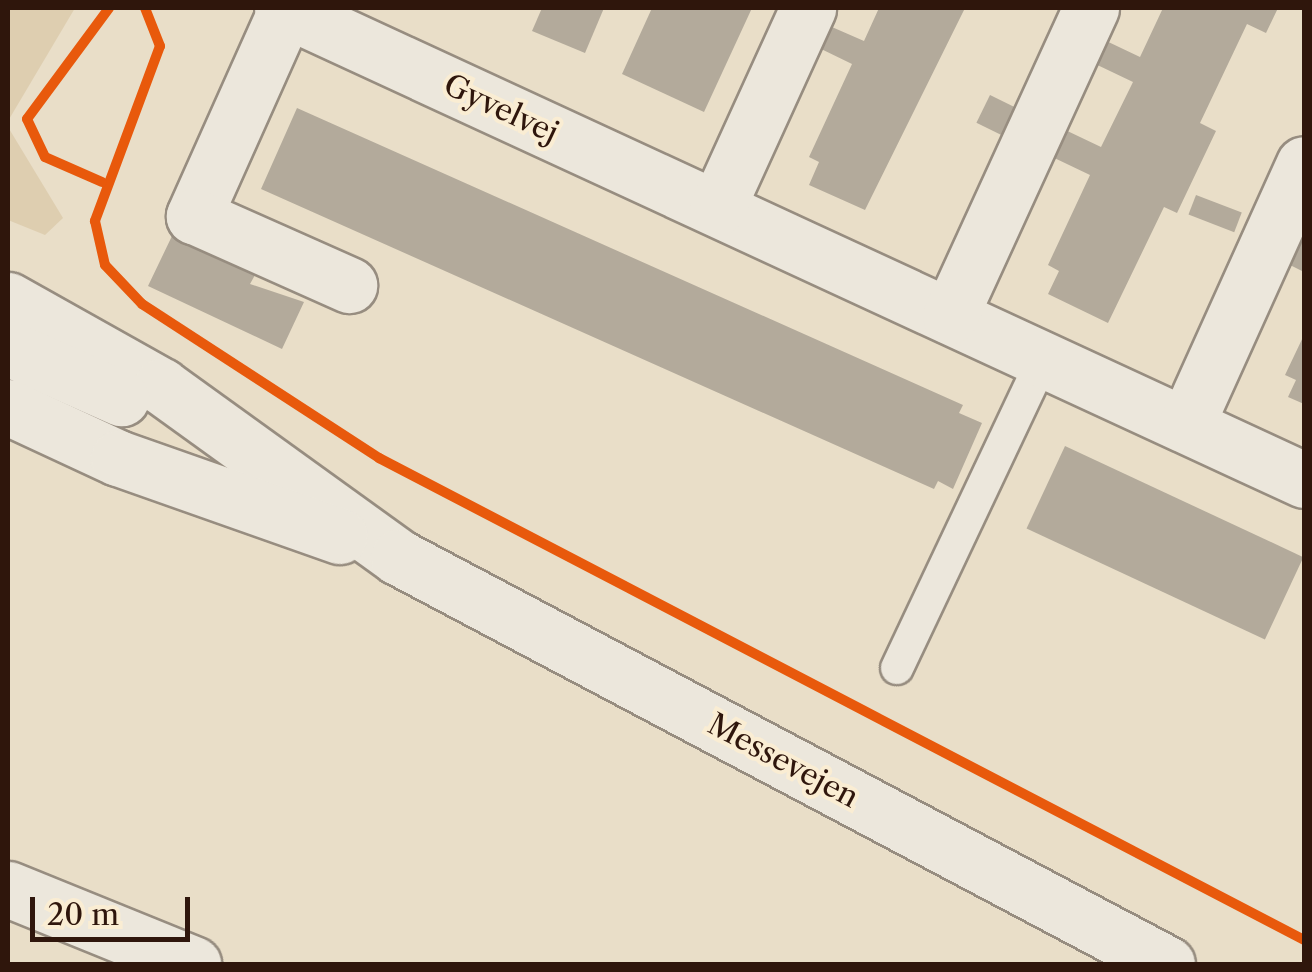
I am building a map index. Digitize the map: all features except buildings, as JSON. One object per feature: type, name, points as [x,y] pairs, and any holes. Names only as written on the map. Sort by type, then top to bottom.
[{"type":"street","name":"Gyvelvej","points":[[349,285],[194,216],[284,8],[1304,480]]},
{"type":"street","points":[[716,208],[808,8]]},
{"type":"street","points":[[950,316],[1092,8]]},
{"type":"street","points":[[1186,425],[1304,164]]},
{"type":"street","name":"Messevejen","points":[[8,300],[161,386],[398,557],[1167,964]]},
{"type":"street","points":[[8,348],[253,452]]},
{"type":"street","name":"Messevejen","points":[[8,406],[118,458],[398,557]]},
{"type":"street","points":[[8,889],[193,964]]},
{"type":"lane","points":[[897,668],[1043,359]]},
{"type":"shaded area","points":[[8,8],[75,8],[8,121]]},
{"type":"shaded area","points":[[8,127],[63,218],[45,235],[8,220]]},
{"type":"cycle path","points":[[102,182],[45,157],[27,119],[109,8]]},
{"type":"cycle path","points":[[145,8],[160,46],[95,221],[105,265],[142,304],[379,458],[1304,940]]}]
